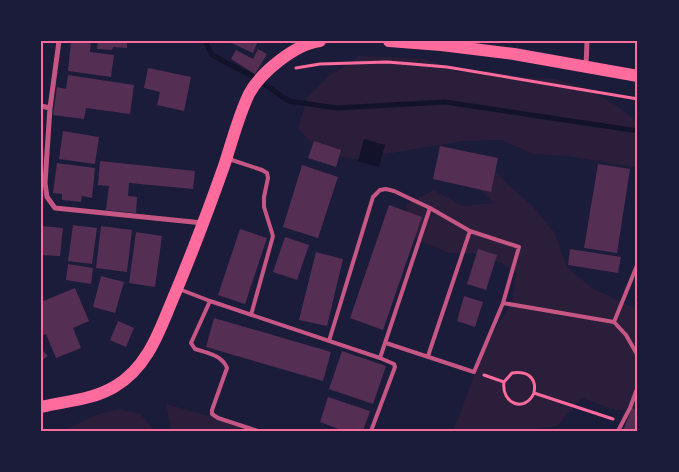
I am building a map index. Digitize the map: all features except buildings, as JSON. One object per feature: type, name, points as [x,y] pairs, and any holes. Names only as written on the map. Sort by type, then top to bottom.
[{"type":"main road","points":[[41,407],[90,398],[115,387],[138,367],[154,343],[177,289],[250,93],[270,68],[283,57],[296,49],[318,41]]},
{"type":"main road","points":[[388,41],[486,51],[638,76]]},
{"type":"street","points":[[59,41],[50,108],[45,183],[47,197],[55,208],[203,223]]},
{"type":"street","points":[[586,67],[587,41]]},
{"type":"street","points":[[41,106],[50,108]]},
{"type":"lane","points":[[226,158],[262,170],[267,173],[268,178],[264,207],[273,236],[251,315]]},
{"type":"lane","points":[[329,341],[376,192],[386,189],[394,191],[430,208],[470,231],[519,247],[503,303],[474,372],[386,343]]},
{"type":"lane","points":[[380,358],[430,208]]},
{"type":"lane","points":[[428,356],[470,231]]},
{"type":"lane","points":[[614,322],[638,263]]},
{"type":"lane","points":[[177,289],[394,364],[395,367],[370,431]]},
{"type":"lane","points":[[210,301],[192,343],[195,349],[218,357],[227,368],[212,414],[218,418],[258,431]]},
{"type":"lane","points":[[503,303],[614,322],[626,335],[637,353]]},
{"type":"lane","points":[[618,431],[621,422],[630,408],[638,386]]},
{"type":"path","points":[[295,68],[320,64],[387,62],[447,67],[638,99]]},
{"type":"path","points":[[474,372],[504,382]]},
{"type":"path","points":[[512,373],[530,375],[536,386],[531,400],[515,404],[509,400],[505,395],[504,382],[512,373]]},
{"type":"path","points":[[534,393],[621,422]]},
{"type":"shaded area","points":[[360,56],[426,59],[457,72],[488,71],[522,77],[555,79],[589,89],[617,106],[638,123],[638,168],[568,156],[533,154],[502,140],[464,141],[356,159],[322,154],[298,129],[307,98],[330,75]]},
{"type":"shaded area","points":[[364,139],[385,145],[379,167],[358,161]]},
{"type":"shaded area","points":[[484,158],[506,183],[532,205],[554,232],[567,267],[592,288],[638,310],[638,410],[615,410],[582,398],[557,426],[522,431],[452,431],[480,359],[494,331],[512,303],[516,272],[485,254],[448,253],[415,238],[406,205],[434,190],[463,206],[493,203],[464,173]]},
{"type":"shaded area","points":[[166,404],[262,431],[175,431],[171,428]]},
{"type":"shaded area","points":[[118,409],[141,414],[154,431],[63,431],[95,415]]},
{"type":"waterway","points":[[205,41],[212,55],[252,76],[289,101],[337,108],[445,102],[638,131]]}]
